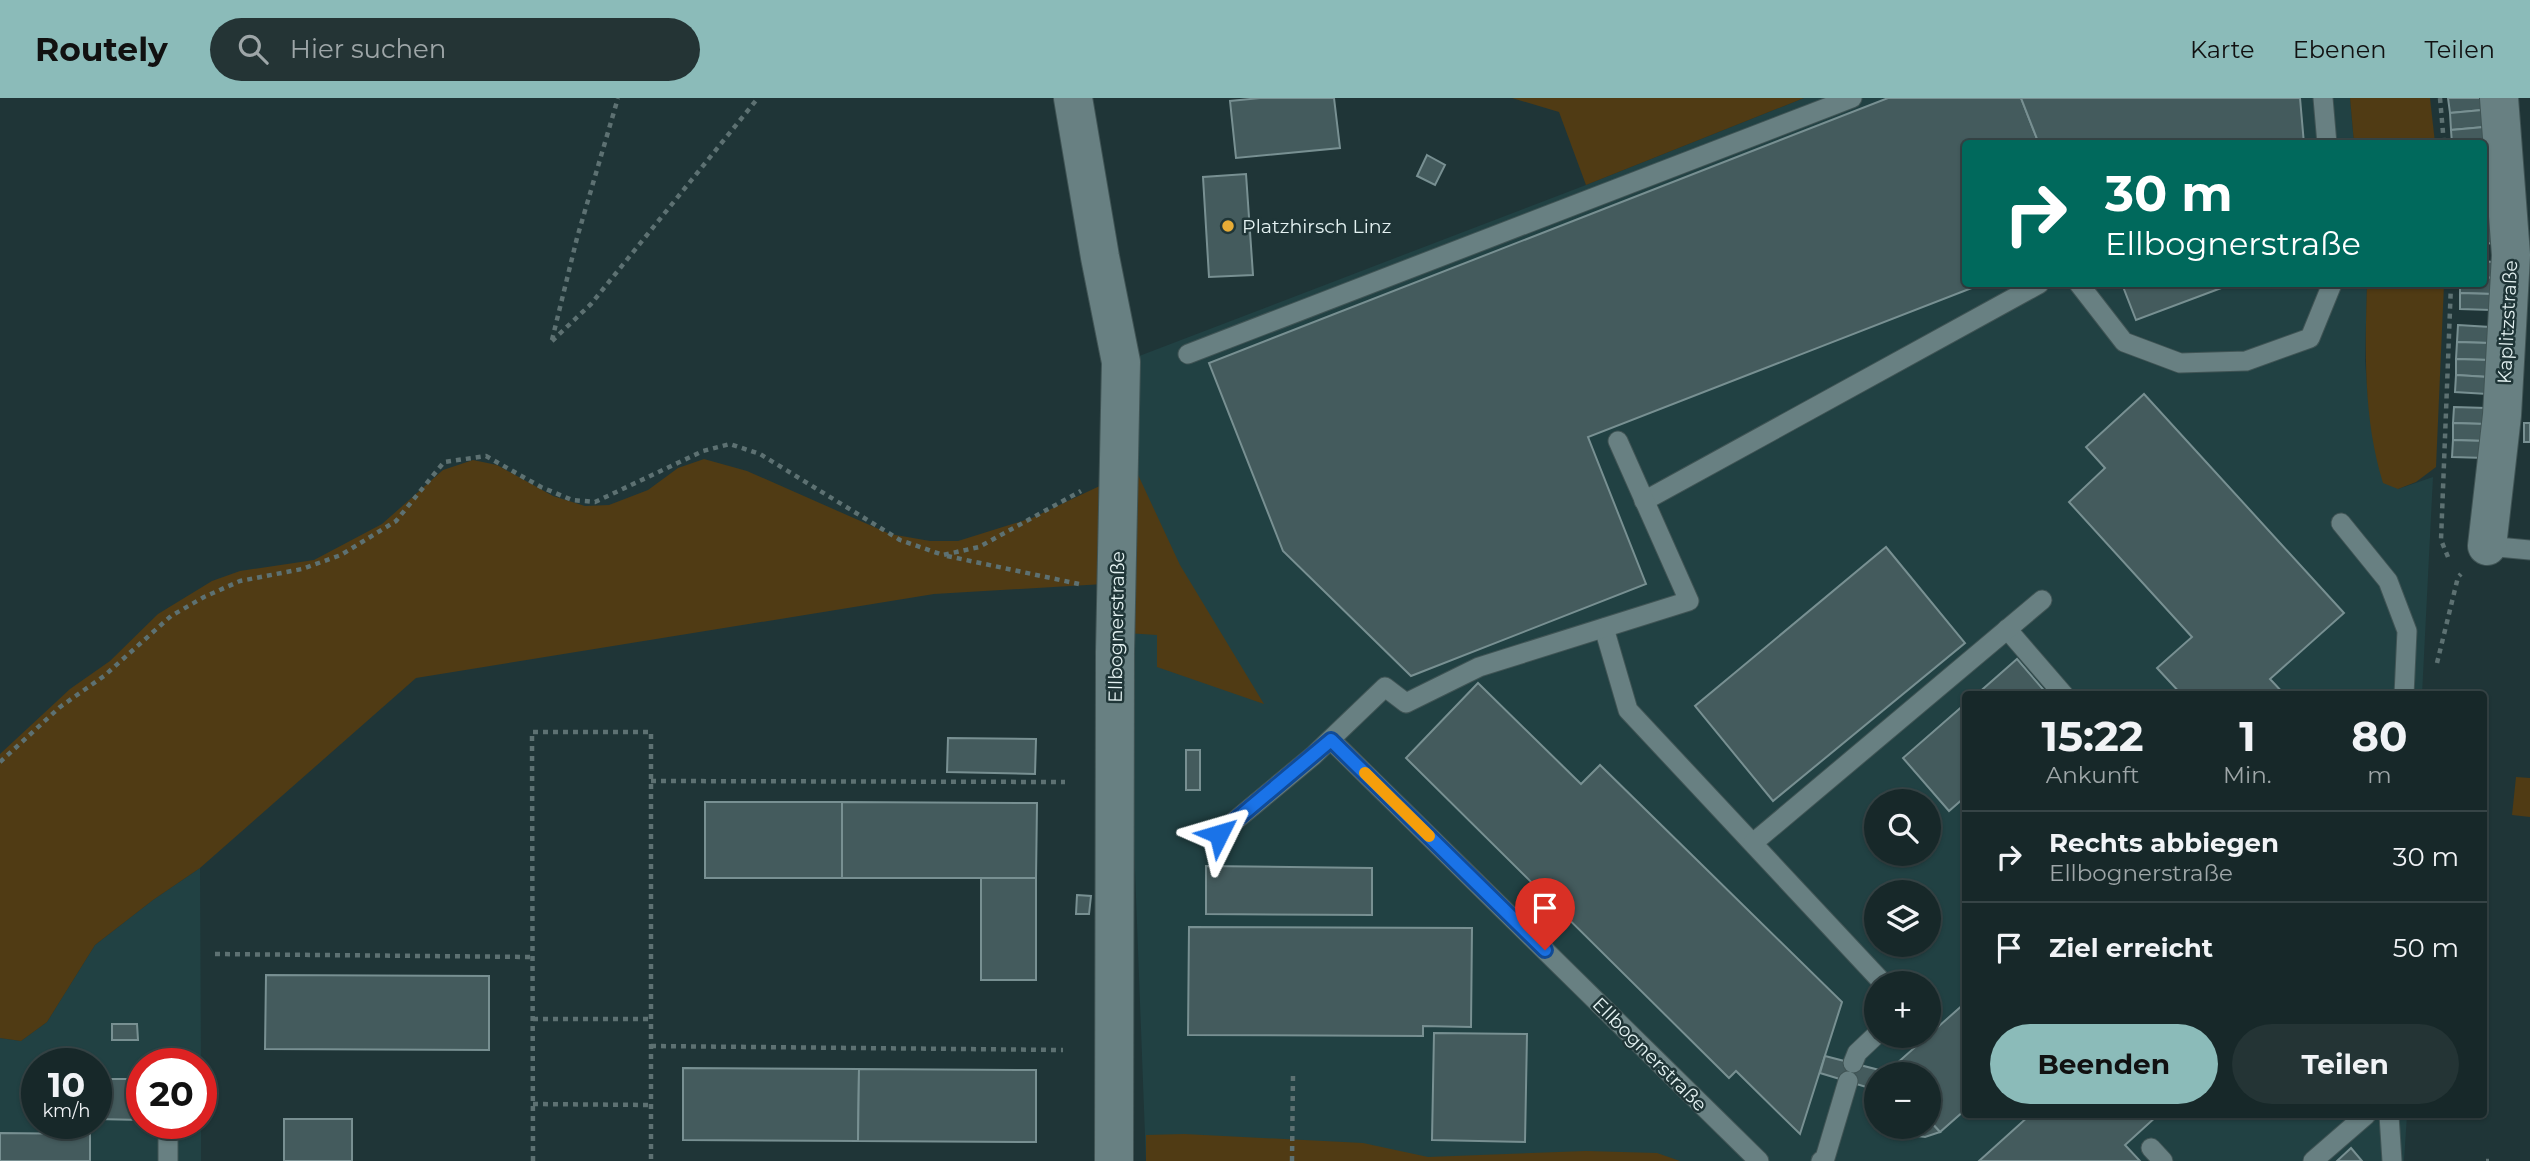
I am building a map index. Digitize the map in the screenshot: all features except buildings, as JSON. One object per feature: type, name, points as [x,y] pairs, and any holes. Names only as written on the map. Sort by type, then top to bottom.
[{"type":"street","name":"Ellbognerstraße","points":[[1073,98],[1121,362],[1117,471],[1114,1161]]},
{"type":"street","name":"Kaplitzstraße","points":[[2487,546],[2502,415],[2511,255],[2499,98]]},
{"type":"lane","points":[[1188,355],[1852,98]]},
{"type":"lane","points":[[2323,98],[2327,140]]},
{"type":"lane","points":[[1644,501],[2034,287]]},
{"type":"lane","points":[[2081,287],[2124,342],[2180,363],[2246,361],[2311,338],[2331,287]]},
{"type":"lane","points":[[1219,834],[1331,740],[1385,687],[1406,703],[1479,667],[1689,601],[1618,441]]},
{"type":"lane","points":[[2341,523],[2388,581],[2407,631],[2404,691]]},
{"type":"lane","points":[[2487,546],[2530,550]]},
{"type":"lane","points":[[1753,843],[2042,600]]},
{"type":"lane","points":[[1604,628],[1628,710],[1872,971]]},
{"type":"lane","points":[[2007,629],[2061,691]]},
{"type":"lane","name":"Ellbognerstraße","points":[[1331,740],[1759,1161]]},
{"type":"lane","points":[[1821,1161],[1825,1158],[1857,1053],[1864,1046]]},
{"type":"lane","points":[[2313,1161],[2363,1118]]},
{"type":"lane","points":[[2389,1118],[2392,1161]]},
{"type":"lane","points":[[168,1139],[168,1161]]},
{"type":"path","points":[[618,98],[577,238],[552,341],[591,304],[758,98]]},
{"type":"path","points":[[2440,98],[2444,140]]},
{"type":"path","points":[[2451,287],[2441,540],[2458,577]]},
{"type":"path","points":[[0,762],[60,707],[104,676],[171,616],[240,581],[302,569],[341,555],[396,521],[444,462],[486,456],[541,487],[572,500],[595,502],[703,451],[730,444],[761,454],[900,540],[943,555],[1116,592]]},
{"type":"path","points":[[943,555],[979,547],[1117,471]]},
{"type":"path","points":[[2437,664],[2458,577],[2487,546]]},
{"type":"path","points":[[533,1161],[532,732],[651,732],[651,1161]]},
{"type":"path","points":[[651,780],[1065,782]]},
{"type":"path","points":[[215,954],[532,957]]},
{"type":"path","points":[[533,1018],[651,1018]]},
{"type":"path","points":[[651,1046],[1063,1050]]},
{"type":"path","points":[[1292,1161],[1293,1075]]},
{"type":"path","points":[[533,1104],[651,1105]]},
{"type":"shaded area","points":[[1512,98],[1804,98],[1586,185],[1559,112]]},
{"type":"shaded area","points":[[1804,98],[2350,98],[2354,140],[1962,140],[1962,287],[2367,287],[2365,361],[2368,398],[2398,489],[2433,477],[2422,691],[1962,691],[1962,1118],[2407,1118],[2404,1161],[1146,1161],[1126,633],[1134,358],[1586,185]]},
{"type":"shaded area","points":[[2350,98],[2430,98],[2435,140],[2354,140]]},
{"type":"shaded area","points":[[2367,287],[2444,287],[2436,467],[2416,482],[2398,489],[2383,483],[2376,459],[2366,359]]},
{"type":"shaded area","points":[[704,459],[747,471],[890,534],[930,541],[958,541],[1032,518],[1106,483],[1104,584],[934,594],[416,678],[200,868],[95,945],[47,1022],[21,1041],[0,1038],[0,754],[70,689],[110,661],[158,614],[212,581],[240,571],[314,560],[382,524],[443,470],[473,460],[497,465],[553,496],[585,506],[609,505],[648,490],[678,468]]},
{"type":"shaded area","points":[[1133,464],[1180,565],[1264,704],[1157,667],[1157,635],[1126,633]]},
{"type":"shaded area","points":[[2516,777],[2530,778],[2530,817],[2512,815]]},
{"type":"shaded area","points":[[200,868],[201,1048],[126,1048],[126,1139],[201,1139],[201,1161],[0,1161],[0,1038],[21,1041],[47,1022],[95,945]]},
{"type":"shaded area","points":[[1184,1134],[1363,1143],[1428,1157],[1586,1151],[1657,1153],[1680,1161],[1146,1161],[1146,1135]]},
{"type":"slow traffic","points":[[1365,773],[1429,836]]},
{"type":"place","name":"Platzhirsch Linz","points":[[1228,226]]},
{"type":"route","points":[[1219,834],[1331,740],[1545,950]]}]
